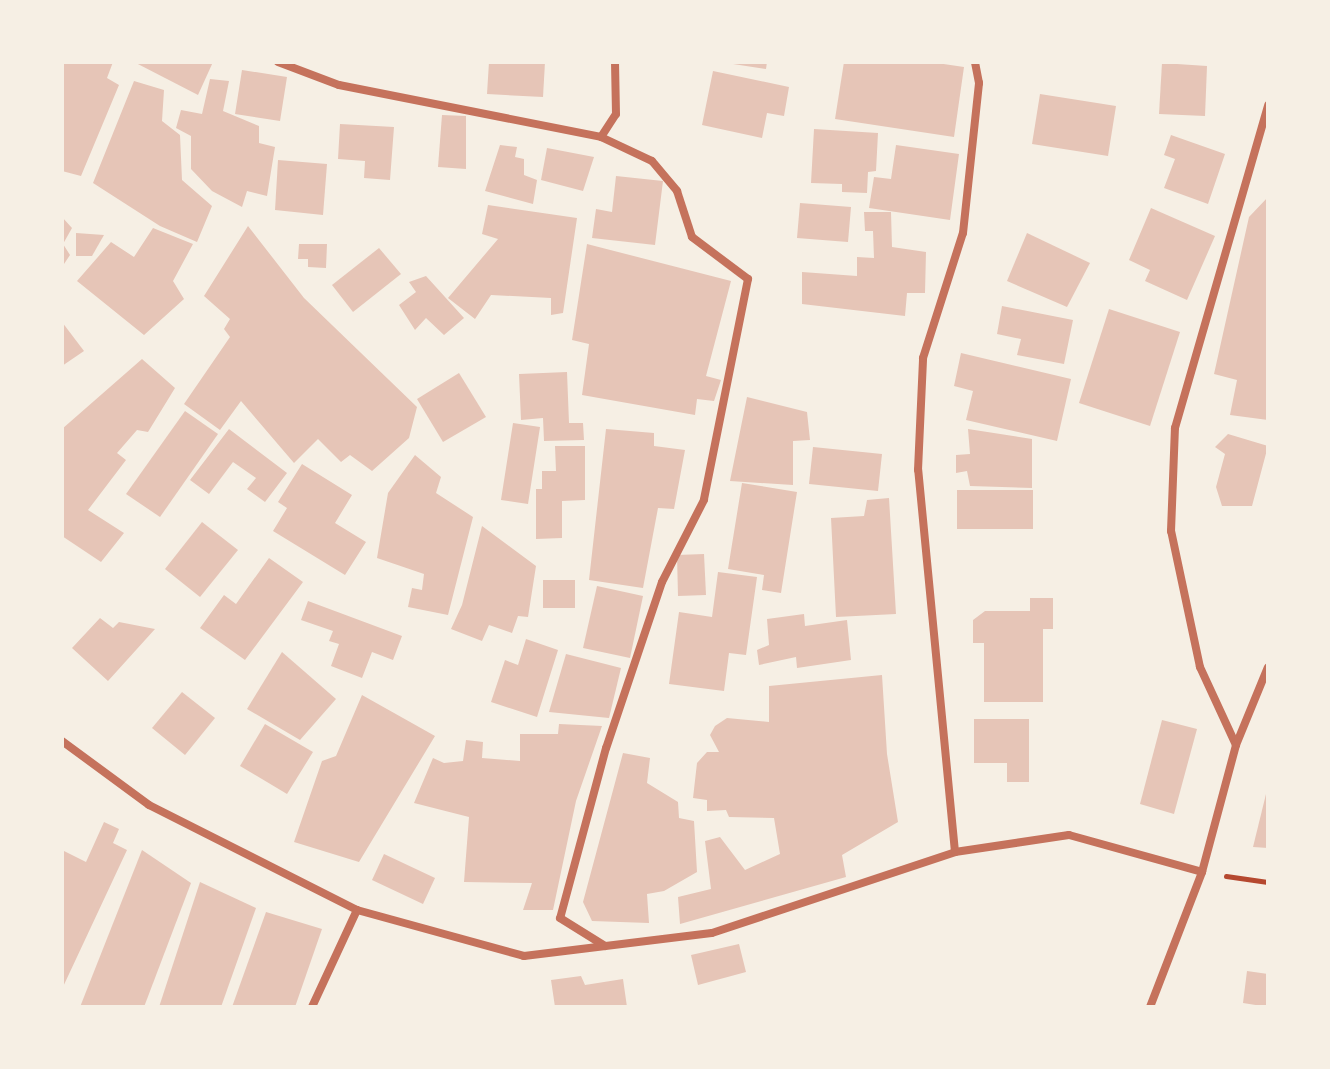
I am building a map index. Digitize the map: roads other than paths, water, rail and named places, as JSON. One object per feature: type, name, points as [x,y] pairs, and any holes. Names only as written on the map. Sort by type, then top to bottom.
[{"type":"street","points":[[278,62],[339,85],[601,137],[652,161],[677,191],[692,237],[748,279],[704,500],[662,582],[606,748],[560,918],[605,946]]},
{"type":"street","points":[[601,137],[616,114],[615,62]]},
{"type":"street","points":[[955,852],[918,470],[923,358],[963,233],[979,83],[975,62]]},
{"type":"street","points":[[1236,745],[1200,667],[1171,531],[1175,428],[1268,105]]},
{"type":"street","points":[[1150,1007],[1202,872],[1236,745],[1268,667]]},
{"type":"street","points":[[62,741],[149,805],[357,910],[524,956],[712,933],[955,852],[1069,835],[1202,872]]},
{"type":"street","points":[[312,1007],[357,910]]}]
